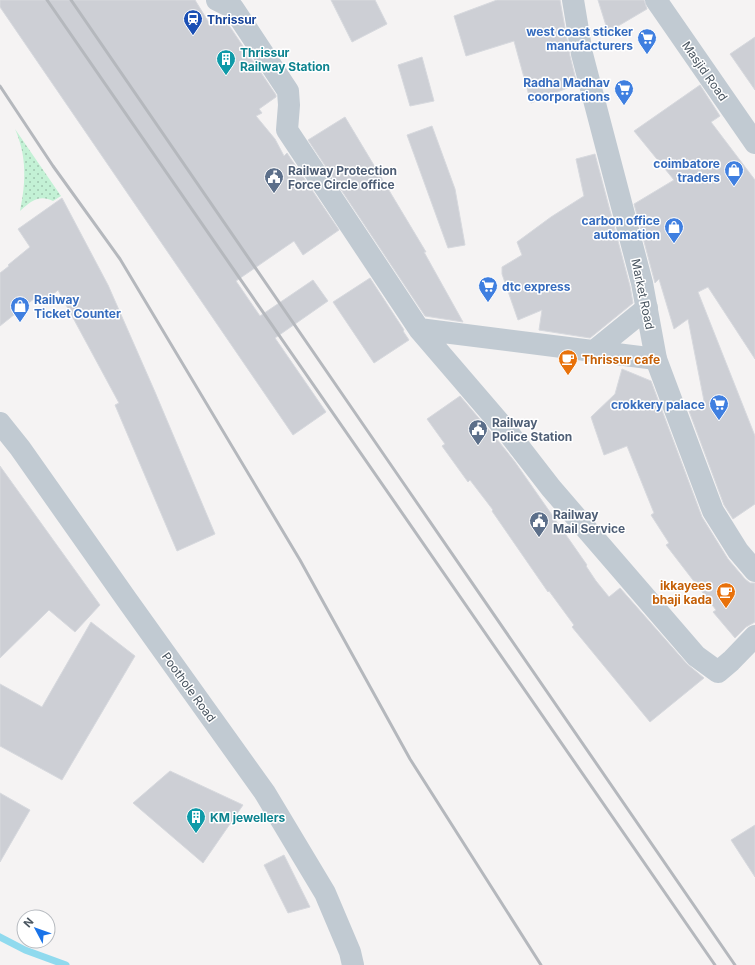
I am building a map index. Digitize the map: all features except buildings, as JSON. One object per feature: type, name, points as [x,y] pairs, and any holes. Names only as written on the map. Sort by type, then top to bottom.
[{"type":"street","points":[[217,0],[232,8],[288,91],[289,105],[287,130],[419,329],[510,435],[551,488],[696,656],[718,672],[755,636]]},
{"type":"street","name":"Market Road","points":[[573,0],[582,54],[642,283],[656,359],[714,511],[738,551],[755,571]]},
{"type":"street","name":"Masjid Road","points":[[656,0],[755,143]]},
{"type":"street","points":[[594,351],[647,308]]},
{"type":"street","points":[[419,329],[656,359]]},
{"type":"street","name":"Poothole Road","points":[[0,423],[20,448],[126,600],[265,793],[325,893],[350,952],[353,965]]},
{"type":"green space","points":[[15,129],[61,196],[53,201],[43,198],[35,200],[20,211],[24,170],[22,149]]},
{"type":"waterway","points":[[0,937],[25,950],[66,965]]},
{"type":"railway","points":[[47,0],[715,965]]},
{"type":"railway","points":[[71,0],[735,965]]},
{"type":"railway","points":[[0,86],[53,166],[120,259],[300,560],[410,759],[541,965]]},
{"type":"place","name":"Thrissur","points":[[193,36]]},
{"type":"place","name":"west coast sticker manufacturers","points":[[647,55]]},
{"type":"place","name":"Thrissur Railway Station","points":[[226,76]]},
{"type":"place","name":"Radha Madhav coorporations","points":[[624,106]]},
{"type":"place","name":"coimbatore traders","points":[[734,187]]},
{"type":"place","name":"Railway Protection Force Circle office","points":[[274,194]]},
{"type":"place","name":"carbon office automation","points":[[674,244]]},
{"type":"place","name":"dtc express","points":[[488,303]]},
{"type":"place","name":"Railway Ticket Counter","points":[[20,323]]},
{"type":"place","name":"Thrissur cafe","points":[[568,376]]},
{"type":"place","name":"crokkery palace","points":[[719,421]]},
{"type":"place","name":"Railway Police Station","points":[[478,446]]},
{"type":"place","name":"Railway Mail Service","points":[[539,538]]},
{"type":"place","name":"ikkayees bhaji kada","points":[[726,609]]},
{"type":"place","name":"KM jewellers","points":[[196,834]]}]
